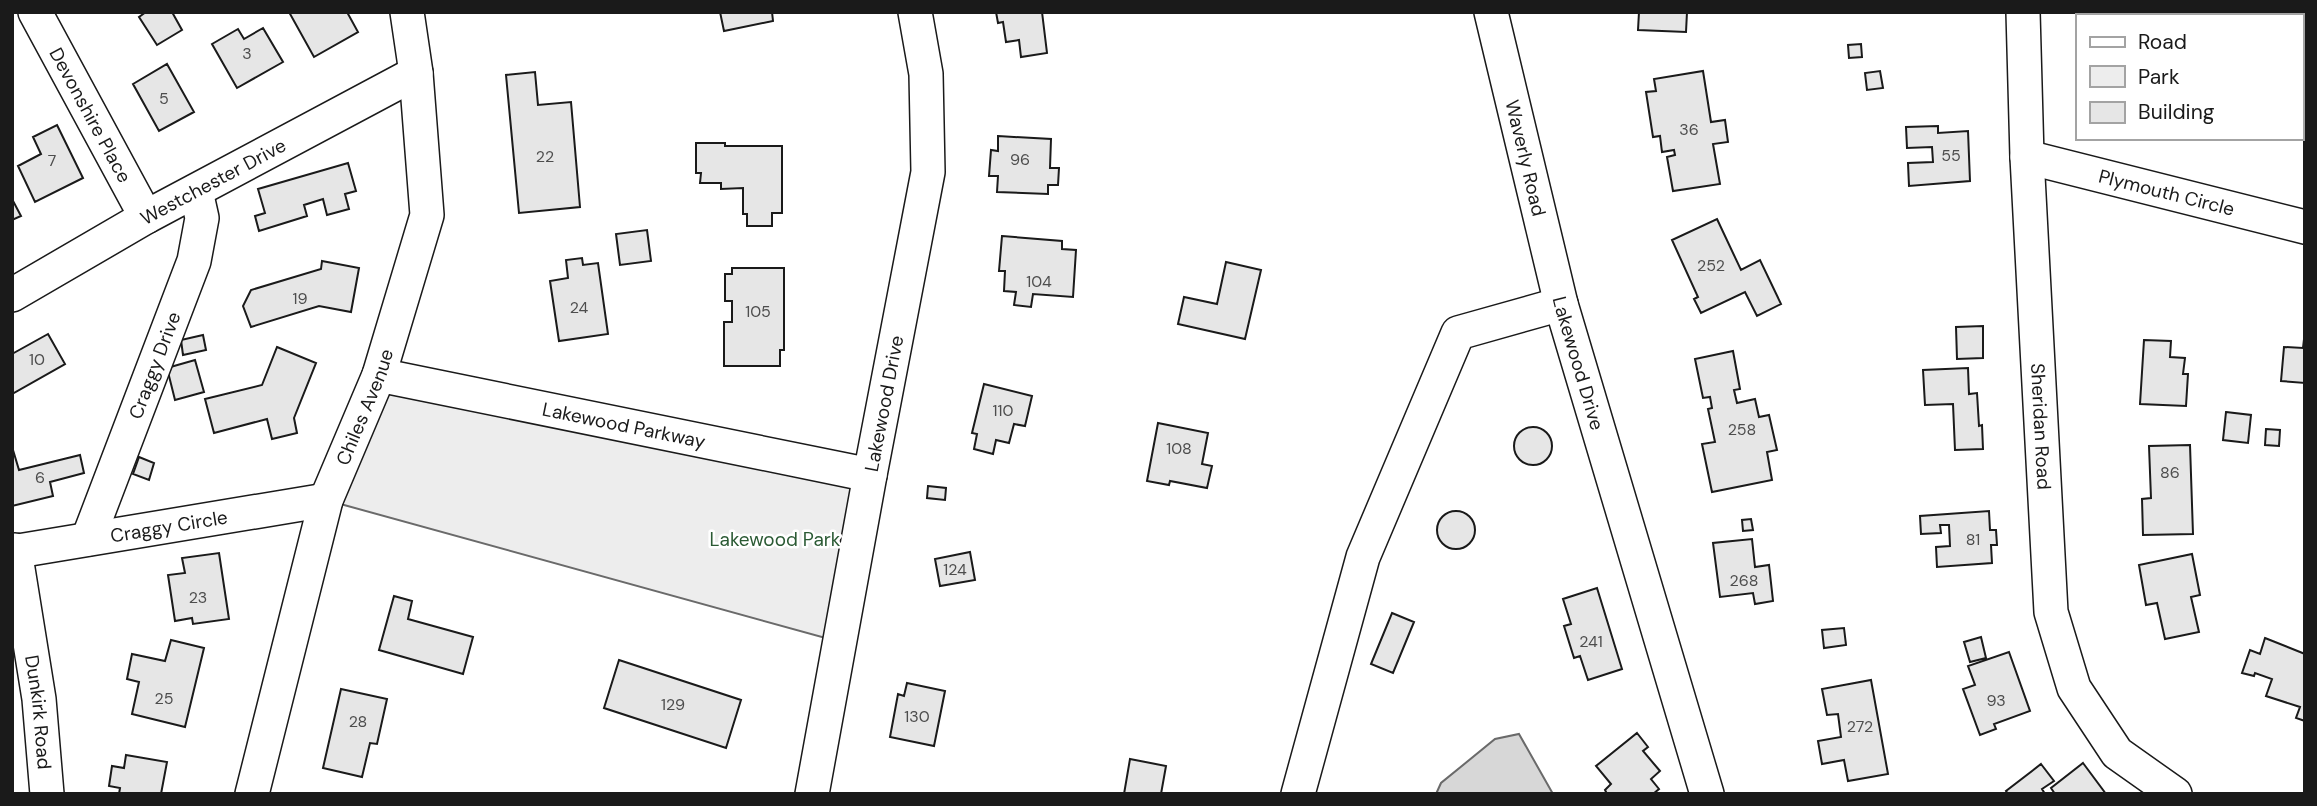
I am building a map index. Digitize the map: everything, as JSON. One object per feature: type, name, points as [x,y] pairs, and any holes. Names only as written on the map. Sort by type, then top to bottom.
[{"type":"street","name":"Devonshire Place","points":[[35,12],[146,217]]},
{"type":"street","name":"Chiles Avenue","points":[[252,794],[326,500],[379,375],[427,215],[416,73],[407,12]]},
{"type":"street","name":"Lakewood Drive","points":[[812,794],[928,172],[926,74],[915,12]]},
{"type":"street","name":"Waverly Road","points":[[1491,12],[1562,304]]},
{"type":"street","name":"Sheridan Road","points":[[2023,12],[2027,157],[2051,611],[2074,688],[2117,753],[2175,794]]},
{"type":"street","name":"Westchester Drive","points":[[12,295],[146,217],[416,73]]},
{"type":"street","name":"Plymouth Circle","points":[[2027,157],[2305,227]]},
{"type":"street","name":"Craggy Drive","points":[[88,539],[194,261],[202,218],[196,191]]},
{"type":"street","name":"Lakewood Drive","points":[[1298,794],[1363,557],[1458,333],[1562,304],[1707,794]]},
{"type":"street","name":"Lakewood Parkway","points":[[379,375],[870,475]]},
{"type":"street","name":"Craggy Circle","points":[[14,551],[326,500]]},
{"type":"street","name":"Dunkirk Road","points":[[14,551],[39,698],[47,794]]},
{"type":"green space","name":"Lakewood Park","points":[[379,375],[870,475],[840,642],[326,500]]},
{"type":"shaded area","points":[[1519,734],[1553,794],[1436,794],[1441,783],[1495,739]]},
{"type":"building","points":[[146,12],[172,12],[182,30],[157,45],[139,17]]},
{"type":"building","points":[[289,12],[347,12],[358,32],[314,57]]},
{"type":"building","points":[[720,12],[772,12],[773,21],[724,31]]},
{"type":"building","points":[[996,12],[1042,12],[1047,53],[1021,57],[1019,40],[1006,42],[1003,22],[998,23]]},
{"type":"building","points":[[1639,12],[1687,12],[1686,32],[1638,30]]},
{"type":"building","points":[[2121,12],[2156,12],[2156,14]]},
{"type":"building","points":[[2305,12],[2305,65],[2303,65],[2302,14]]},
{"type":"building","points":[[263,28],[283,62],[237,88],[212,44],[238,29],[244,39]]},
{"type":"building","points":[[1861,44],[1862,57],[1849,58],[1848,45]]},
{"type":"building","points":[[167,64],[194,112],[159,131],[133,84]]},
{"type":"building","points":[[1703,71],[1711,122],[1725,120],[1728,142],[1713,144],[1720,184],[1673,191],[1667,157],[1675,155],[1674,150],[1662,152],[1660,136],[1653,137],[1646,92],[1656,91],[1654,79]]},
{"type":"building","points":[[1880,71],[1883,88],[1867,90],[1865,73]]},
{"type":"building","points":[[535,72],[538,105],[571,102],[580,207],[519,213],[506,75]]},
{"type":"building","points":[[57,125],[83,178],[35,202],[18,166],[41,154],[33,137]]},
{"type":"building","points":[[1938,126],[1938,133],[1968,131],[1970,181],[1909,186],[1908,163],[1933,162],[1932,147],[1907,148],[1906,127]]},
{"type":"building","points":[[998,136],[1051,139],[1050,168],[1059,168],[1058,185],[1048,185],[1048,194],[997,192],[998,176],[989,176],[991,150],[998,151]]},
{"type":"building","points":[[696,143],[782,146],[782,213],[772,213],[772,226],[747,226],[747,214],[743,214],[743,188],[721,189],[721,183],[700,183],[701,173],[696,173]]},
{"type":"building","points":[[348,163],[356,191],[345,194],[349,209],[327,215],[323,199],[304,205],[307,216],[259,231],[255,216],[265,213],[258,189]]},
{"type":"building","points":[[12,199],[21,216],[12,220]]},
{"type":"building","points":[[1717,219],[1741,270],[1760,260],[1781,304],[1757,316],[1745,292],[1701,313],[1694,299],[1698,297],[1672,240]]},
{"type":"building","points":[[647,230],[651,261],[620,265],[616,234]]},
{"type":"building","points":[[1002,236],[1062,241],[1062,249],[1076,250],[1073,297],[1033,294],[1031,307],[1014,305],[1016,292],[1004,291],[1005,271],[999,271]]},
{"type":"building","points":[[582,258],[583,265],[598,263],[608,334],[559,341],[550,281],[568,278],[566,260]]},
{"type":"building","points":[[322,261],[359,268],[351,312],[319,306],[251,327],[243,306],[251,290],[321,269]]},
{"type":"building","points":[[1226,262],[1261,270],[1245,339],[1178,324],[1184,297],[1217,304]]},
{"type":"building","points":[[732,268],[784,268],[784,350],[780,350],[780,366],[724,366],[724,322],[732,322],[732,301],[725,301],[725,274],[732,274]]},
{"type":"building","points":[[1983,326],[1983,358],[1957,359],[1956,327]]},
{"type":"building","points":[[2305,330],[2305,383],[2281,381],[2284,347],[2303,348]]},
{"type":"building","points":[[48,334],[65,364],[12,394],[12,354]]},
{"type":"building","points":[[203,335],[206,350],[183,355],[181,340]]},
{"type":"building","points":[[2144,340],[2171,341],[2170,357],[2185,358],[2183,374],[2188,374],[2186,406],[2140,404]]},
{"type":"building","points":[[277,347],[316,363],[294,418],[297,433],[272,439],[267,419],[214,433],[205,399],[262,385]]},
{"type":"building","points":[[1733,351],[1740,389],[1734,390],[1737,403],[1755,399],[1759,417],[1769,415],[1777,450],[1767,452],[1772,480],[1712,492],[1702,444],[1715,442],[1708,409],[1712,408],[1710,397],[1703,398],[1695,359]]},
{"type":"building","points":[[195,360],[204,392],[175,400],[167,368]]},
{"type":"building","points":[[1968,368],[1969,394],[1977,393],[1983,449],[1955,450],[1953,404],[1925,405],[1923,370]]},
{"type":"building","points":[[984,384],[1032,396],[1025,426],[1014,424],[1009,443],[996,440],[993,454],[974,449],[977,434],[972,433]]},
{"type":"building","points":[[2226,412],[2251,415],[2248,443],[2223,440]]},
{"type":"building","points":[[1158,423],[1208,433],[1202,464],[1212,466],[1207,488],[1170,481],[1169,485],[1147,481]]},
{"type":"building","points":[[1533,427],[1547,432],[1552,446],[1547,460],[1533,465],[1519,460],[1514,446],[1519,432]]},
{"type":"building","points":[[2266,429],[2280,430],[2279,446],[2265,445]]},
{"type":"building","points":[[2190,445],[2193,534],[2143,535],[2142,499],[2151,498],[2149,446]]},
{"type":"building","points":[[13,450],[19,470],[80,455],[84,473],[50,482],[53,496],[12,506]]},
{"type":"building","points":[[139,457],[154,463],[149,480],[133,474]]},
{"type":"building","points":[[928,486],[946,488],[945,500],[927,498]]},
{"type":"building","points":[[1456,511],[1470,516],[1475,530],[1470,544],[1456,549],[1442,544],[1437,530],[1442,516]]},
{"type":"building","points":[[1989,511],[1990,530],[1996,530],[1997,545],[1991,545],[1992,563],[1937,567],[1936,547],[1950,546],[1949,525],[1940,525],[1941,533],[1921,534],[1920,516]]},
{"type":"building","points":[[1751,519],[1753,530],[1743,531],[1742,520]]},
{"type":"building","points":[[1752,539],[1755,567],[1769,565],[1773,601],[1755,604],[1753,593],[1720,597],[1713,543]]},
{"type":"building","points":[[970,552],[975,580],[940,586],[935,559]]},
{"type":"building","points":[[219,553],[229,619],[193,624],[192,618],[175,621],[168,575],[185,573],[182,558]]},
{"type":"building","points":[[2192,554],[2200,595],[2191,597],[2199,632],[2165,639],[2157,603],[2146,605],[2139,565]]},
{"type":"building","points":[[1597,588],[1622,669],[1588,680],[1580,656],[1574,658],[1564,626],[1571,624],[1563,599]]},
{"type":"building","points":[[394,596],[412,601],[408,619],[473,637],[463,674],[379,650]]},
{"type":"building","points":[[1392,613],[1414,622],[1393,673],[1371,664]]},
{"type":"building","points":[[1844,628],[1846,645],[1824,648],[1822,630]]},
{"type":"building","points":[[1981,637],[1986,658],[1970,662],[1964,642]]},
{"type":"building","points":[[2265,638],[2305,654],[2305,721],[2296,718],[2300,707],[2266,696],[2272,679],[2255,673],[2254,676],[2242,673],[2250,650],[2260,654]]},
{"type":"building","points":[[171,640],[204,648],[185,727],[132,714],[139,682],[127,679],[132,654],[165,661]]},
{"type":"building","points":[[2009,652],[2030,711],[1994,724],[1996,729],[1980,735],[1963,689],[1975,685],[1968,666]]},
{"type":"building","points":[[619,660],[741,700],[726,748],[604,708]]},
{"type":"building","points":[[1871,680],[1888,774],[1848,781],[1844,760],[1822,764],[1818,741],[1841,737],[1838,714],[1827,715],[1822,689]]},
{"type":"building","points":[[907,683],[945,691],[934,746],[890,737],[898,694],[904,696]]},
{"type":"building","points":[[341,689],[387,699],[377,744],[370,743],[362,777],[323,768]]},
{"type":"building","points":[[1637,733],[1648,747],[1643,751],[1660,771],[1651,779],[1659,789],[1653,794],[1607,794],[1605,790],[1611,784],[1596,766]]},
{"type":"building","points":[[126,755],[167,762],[161,794],[119,794],[120,788],[109,786],[112,766],[124,768]]},
{"type":"building","points":[[1130,759],[1166,766],[1161,794],[1124,794]]},
{"type":"building","points":[[2083,763],[2106,794],[2055,794],[2051,788]]},
{"type":"building","points":[[2041,764],[2054,781],[2042,789],[2045,794],[2008,794],[2006,791]]}]
